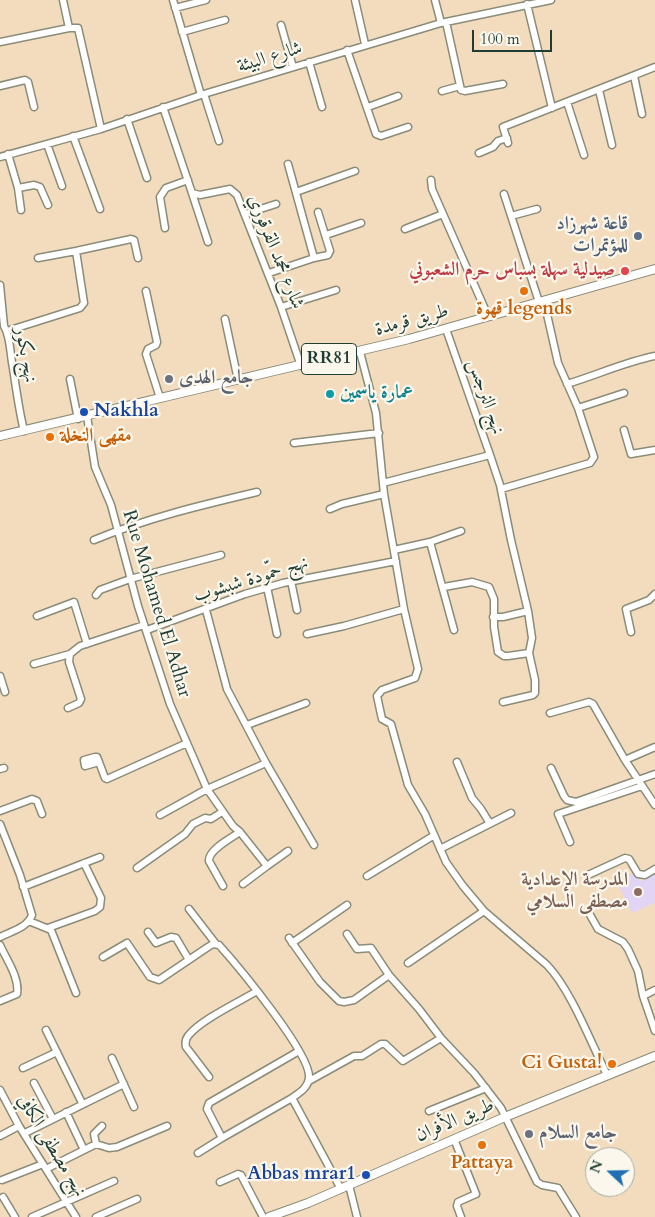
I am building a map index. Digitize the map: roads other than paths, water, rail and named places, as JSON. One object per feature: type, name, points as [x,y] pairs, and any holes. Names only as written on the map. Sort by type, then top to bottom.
[{"type":"main road","name":"طريق قرمدة","points":[[0,436],[360,352],[655,269]]},
{"type":"main road","name":"طريق الأفران","points":[[269,1217],[345,1187],[505,1117],[655,1056]]},
{"type":"street","points":[[63,0],[69,28]]},
{"type":"street","points":[[172,0],[219,141]]},
{"type":"street","points":[[175,8],[206,0]]},
{"type":"street","points":[[355,0],[365,44]]},
{"type":"street","points":[[435,0],[443,22],[461,90],[465,91],[503,84]]},
{"type":"street","name":"شارع البيئة","points":[[0,157],[101,129],[202,94],[365,44],[443,22],[551,0]]},
{"type":"street","points":[[527,4],[552,108]]},
{"type":"street","points":[[182,32],[226,20]]},
{"type":"street","points":[[281,25],[293,67]]},
{"type":"street","points":[[0,42],[69,28],[78,28],[101,129]]},
{"type":"street","points":[[348,50],[376,134],[381,136],[408,127]]},
{"type":"street","points":[[309,62],[322,107]]},
{"type":"street","points":[[479,153],[493,147],[498,141],[507,140],[503,127],[655,67]]},
{"type":"street","points":[[634,76],[642,114]]},
{"type":"street","points":[[0,86],[25,80],[28,82],[34,107]]},
{"type":"street","points":[[442,91],[460,86]]},
{"type":"street","points":[[599,90],[612,145]]},
{"type":"street","points":[[368,106],[398,96]]},
{"type":"street","points":[[567,102],[584,155]]},
{"type":"street","points":[[163,107],[208,242]]},
{"type":"street","points":[[127,119],[147,178]]},
{"type":"street","points":[[73,136],[100,208]]},
{"type":"street","points":[[47,144],[62,186]]},
{"type":"street","points":[[8,154],[18,188],[21,210]]},
{"type":"street","points":[[288,164],[314,258]]},
{"type":"street","points":[[296,192],[354,171]]},
{"type":"street","points":[[165,228],[160,198],[166,188],[188,180]]},
{"type":"street","points":[[431,180],[432,189],[488,316]]},
{"type":"street","points":[[18,188],[38,185],[48,205]]},
{"type":"street","name":"شارع محمد القرقوري","points":[[192,192],[200,195],[230,189],[237,194],[302,366]]},
{"type":"street","points":[[501,489],[590,463],[594,457],[578,408],[558,363],[541,302],[504,194]]},
{"type":"street","points":[[245,214],[276,204]]},
{"type":"street","points":[[511,216],[537,209]]},
{"type":"street","points":[[268,273],[314,258],[328,256],[330,250],[318,212]]},
{"type":"street","points":[[405,229],[443,214]]},
{"type":"street","points":[[326,235],[361,223]]},
{"type":"street","points":[[38,258],[132,239],[138,258]]},
{"type":"street","points":[[7,331],[80,308],[84,303],[76,251]]},
{"type":"street","name":"نهج بكور","points":[[0,285],[4,326],[7,331],[24,431]]},
{"type":"street","points":[[281,307],[336,290]]},
{"type":"street","points":[[146,291],[157,342],[148,349],[146,354],[160,398]]},
{"type":"street","points":[[225,319],[238,380]]},
{"type":"street","name":"نهج النرجس","points":[[383,483],[490,455],[446,329]]},
{"type":"street","points":[[0,346],[9,344]]},
{"type":"street","points":[[360,352],[367,375],[379,434],[384,494],[404,609],[418,665],[417,676],[413,680],[378,693],[377,699],[382,718],[391,724],[408,786],[425,814],[446,862],[484,911],[556,975],[572,1003],[607,1075]]},
{"type":"street","points":[[567,384],[609,371],[630,362],[655,356]]},
{"type":"street","points":[[70,379],[78,419]]},
{"type":"street","points":[[578,408],[624,393]]},
{"type":"street","name":"Rue Mohamed El Adhar","points":[[87,416],[95,467],[119,530],[130,578],[166,694],[207,789],[232,826],[240,832],[266,866]]},
{"type":"street","points":[[624,430],[631,454],[655,450]]},
{"type":"street","points":[[294,443],[379,434]]},
{"type":"street","points":[[490,455],[501,489],[528,611],[532,642],[530,653],[535,680],[535,693],[532,696],[503,702]]},
{"type":"street","points":[[94,540],[188,508],[257,492]]},
{"type":"street","points":[[330,509],[342,504],[384,494]]},
{"type":"street","points":[[394,550],[430,542],[461,531]]},
{"type":"street","points":[[430,542],[444,587],[454,630]]},
{"type":"street","points":[[96,595],[100,590],[130,578],[169,570],[221,555]]},
{"type":"street","name":"نهج حمّودة شبشوب","points":[[34,664],[70,654],[80,646],[206,610],[291,581],[396,561]]},
{"type":"street","points":[[291,581],[297,610]]},
{"type":"street","points":[[444,587],[472,582],[489,587],[494,599],[494,633],[500,653],[508,656],[530,653]]},
{"type":"street","points":[[267,588],[277,634]]},
{"type":"street","points":[[631,632],[626,610],[649,600],[655,594]]},
{"type":"street","points":[[37,616],[74,602],[87,644]]},
{"type":"street","points":[[307,634],[404,609]]},
{"type":"street","points":[[206,610],[227,689],[266,763],[314,845]]},
{"type":"street","points":[[493,617],[503,617],[528,611]]},
{"type":"street","points":[[68,708],[79,703],[81,699],[69,662],[70,654]]},
{"type":"street","points":[[0,676],[5,692]]},
{"type":"street","points":[[550,714],[589,702],[593,704],[625,760],[655,805]]},
{"type":"street","points":[[247,725],[306,703]]},
{"type":"street","points":[[99,762],[105,778],[108,779],[187,743]]},
{"type":"street","points":[[625,760],[655,747]]},
{"type":"street","points":[[457,762],[472,798],[489,822]]},
{"type":"street","points":[[160,815],[207,789],[266,763]]},
{"type":"street","points":[[551,768],[564,796],[571,802],[582,801],[640,784]]},
{"type":"street","points":[[570,842],[558,814],[640,784],[655,774]]},
{"type":"street","points":[[0,811],[32,798],[37,801],[42,814]]},
{"type":"street","points":[[137,868],[185,834],[193,824],[205,818],[211,819],[222,812]]},
{"type":"street","points":[[440,849],[489,822],[511,813]]},
{"type":"street","points":[[0,824],[3,838],[32,915],[25,926],[0,937]]},
{"type":"street","points":[[223,886],[208,861],[208,857],[240,832]]},
{"type":"street","points":[[368,876],[433,836]]},
{"type":"street","points":[[243,884],[288,851]]},
{"type":"street","points":[[23,887],[100,857]]},
{"type":"street","points":[[588,875],[625,858],[629,859],[638,874],[645,875],[655,870]]},
{"type":"street","points":[[48,928],[95,911],[100,907],[101,898],[84,864]]},
{"type":"street","points":[[347,905],[290,941],[320,982],[339,1001],[354,1000],[389,975]]},
{"type":"street","points":[[189,909],[216,944],[219,945],[257,990],[281,1023],[299,1051],[309,1072],[309,1081]]},
{"type":"street","points":[[408,963],[484,911]]},
{"type":"street","points":[[589,913],[598,929],[623,942],[628,949],[638,971],[643,996],[655,1031]]},
{"type":"street","points":[[29,921],[48,928],[53,933],[76,992]]},
{"type":"street","points":[[148,932],[156,943],[172,936],[176,938],[189,960]]},
{"type":"street","points":[[347,934],[357,948],[361,950],[371,948],[389,975],[441,1038],[474,1073],[501,1108],[537,1182],[542,1185],[558,1188],[576,1217]]},
{"type":"street","points":[[104,957],[126,943],[150,977],[158,980],[216,944]]},
{"type":"street","points":[[0,945],[18,988],[17,994],[0,1001]]},
{"type":"street","points":[[209,1077],[186,1047],[187,1036],[207,1020],[257,990]]},
{"type":"street","points":[[643,996],[655,990]]},
{"type":"street","points":[[46,1030],[82,1103]]},
{"type":"street","points":[[198,1153],[292,1098],[304,1089],[309,1081],[354,1056],[362,1056],[380,1044],[385,1044],[403,1061],[441,1038]]},
{"type":"street","points":[[222,1138],[207,1106],[299,1051]]},
{"type":"street","points":[[23,1068],[57,1052]]},
{"type":"street","points":[[112,1058],[134,1107]]},
{"type":"street","points":[[34,1083],[52,1119]]},
{"type":"street","points":[[25,1134],[82,1103],[124,1084]]},
{"type":"street","points":[[429,1111],[486,1088]]},
{"type":"street","name":"نهج مصطفى الكافي","points":[[0,1090],[76,1217]]},
{"type":"street","points":[[292,1098],[345,1187],[357,1217]]},
{"type":"street","points":[[66,1112],[84,1150]]},
{"type":"street","points":[[0,1136],[20,1126]]},
{"type":"street","points":[[96,1144],[94,1134],[102,1126]]},
{"type":"street","points":[[2,1180],[45,1167],[96,1144],[109,1148],[117,1147],[166,1126]]},
{"type":"street","points":[[454,1139],[476,1194],[458,1202],[457,1206],[461,1217]]},
{"type":"street","points":[[220,1182],[238,1174],[240,1175],[263,1217]]},
{"type":"street","points":[[32,1217],[114,1181]]},
{"type":"street","points":[[3,1198],[15,1217]]},
{"type":"street","points":[[96,1217],[137,1199]]},
{"type":"place","name":"قاعة شهرزاد للمؤتمرات","points":[[638,236]]},
{"type":"place","name":"صيدلية سهلة بسباس حرم الشعبوني","points":[[625,271]]},
{"type":"place","name":"قهوة legends","points":[[524,291]]},
{"type":"place","name":"جامع الهدى","points":[[169,379]]},
{"type":"place","name":"عمارة ياسمين","points":[[330,394]]},
{"type":"place","name":"Nakhla","points":[[84,412]]},
{"type":"place","name":"مقهى النخلة","points":[[50,437]]},
{"type":"place","name":"المدرسة الإعدادية مصطفى السلامي","points":[[638,892]]},
{"type":"place","name":"Ci Gusta!","points":[[612,1064]]},
{"type":"place","name":"جامع السلام","points":[[529,1134]]},
{"type":"place","name":"Pattaya","points":[[482,1145]]},
{"type":"place","name":"Abbas mrar1","points":[[366,1175]]}]
